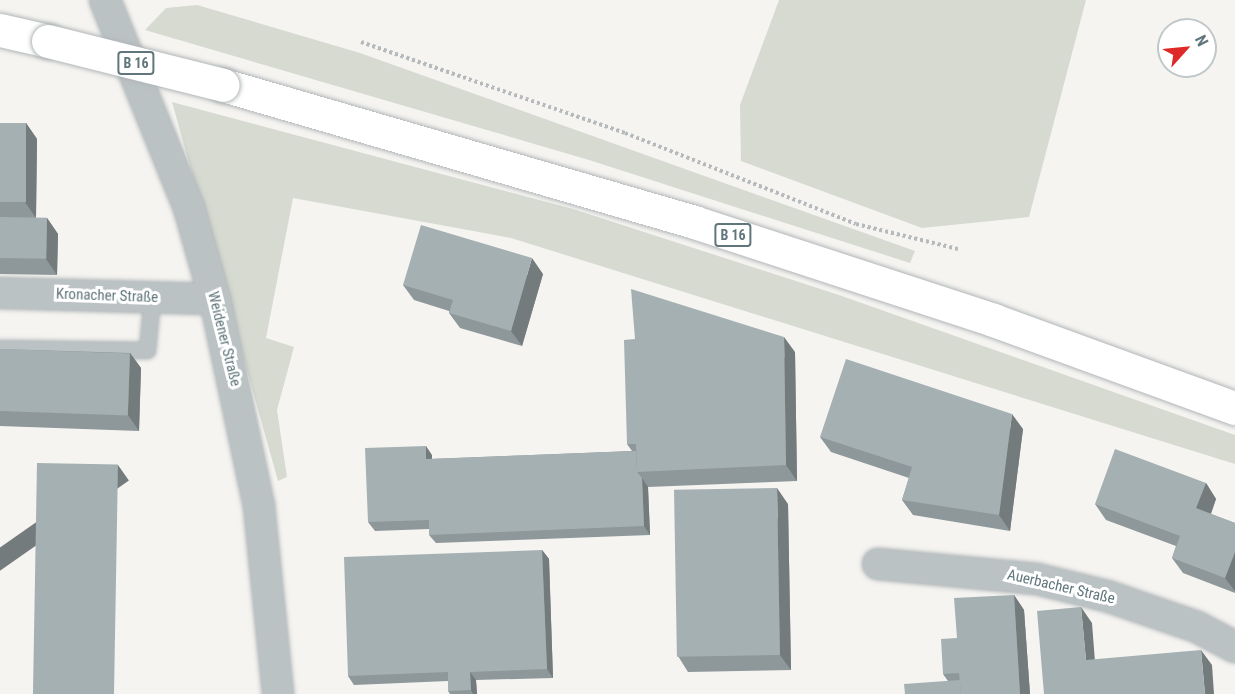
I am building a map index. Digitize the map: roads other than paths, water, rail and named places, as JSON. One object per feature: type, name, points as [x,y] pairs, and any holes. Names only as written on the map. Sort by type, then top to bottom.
[{"type":"highway","name":"B 16","points":[[0,30],[224,85],[694,222],[993,320],[1235,408]]},
{"type":"street","name":"Weidener Straße","points":[[105,0],[189,208],[214,299],[258,506],[278,694]]},
{"type":"street","name":"Kronacher Straße","points":[[0,293],[214,299]]},
{"type":"street","name":"Auerbacher Straße","points":[[878,564],[1037,579],[1107,596],[1197,627],[1235,647]]},
{"type":"lane","points":[[0,348],[147,350],[152,297]]}]
